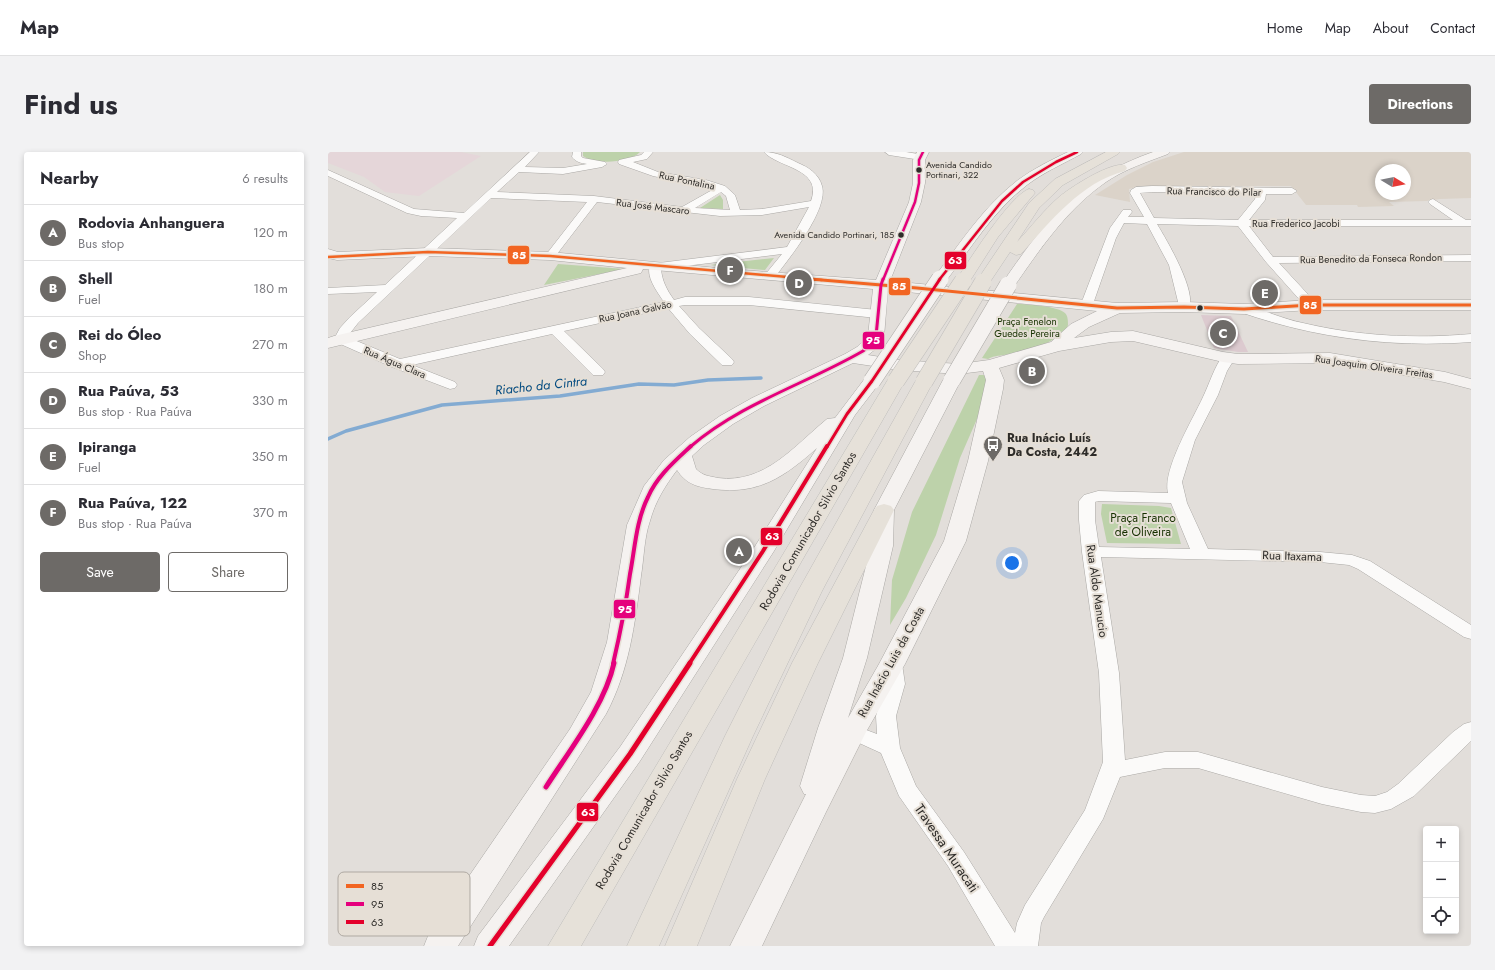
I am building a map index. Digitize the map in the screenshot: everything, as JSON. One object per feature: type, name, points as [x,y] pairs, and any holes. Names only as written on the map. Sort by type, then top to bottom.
[{"type":"highway","name":"Rodovia Comunicador Silvio Santos","points":[[564,946],[896,381],[985,246],[1022,199],[1038,183],[1073,161],[1094,152]]},
{"type":"highway","points":[[643,946],[739,736],[810,591],[924,382],[1002,252],[1034,206],[1059,182],[1114,152]]},
{"type":"highway","points":[[984,281],[1006,263],[1064,199],[1100,176],[1112,170],[1121,168]]},
{"type":"highway","points":[[680,946],[751,778],[805,663],[884,510]]},
{"type":"main road","points":[[490,946],[630,754],[763,551],[847,414],[872,381],[941,278],[1002,201],[1023,182],[1056,162],[1077,152]]},
{"type":"main road","points":[[811,812],[815,778],[855,658],[864,621],[882,546],[884,510],[952,380],[1008,285],[1044,234],[1070,206],[1098,183],[1121,168],[1164,152]]},
{"type":"main road","points":[[877,332],[880,285],[915,202],[919,182],[919,155]]},
{"type":"main road","points":[[331,255],[428,252],[550,256],[1049,300],[1117,308],[1188,303],[1244,309],[1311,305],[1471,305]]},
{"type":"main road","points":[[334,341],[655,266]]},
{"type":"main road","points":[[886,270],[899,284],[917,288]]},
{"type":"main road","points":[[470,900],[576,739],[604,692],[613,666],[624,614],[639,521],[648,496],[671,464],[705,434],[728,418],[758,402],[851,358],[871,344],[882,325],[890,304],[894,299],[917,288]]},
{"type":"main road","points":[[1049,300],[1067,308],[1074,316],[1073,330]]},
{"type":"main road","points":[[1057,346],[1073,330],[1085,321],[1117,308]]},
{"type":"main road","name":"Rua Joaquim Oliveira Freitas","points":[[851,358],[899,365],[959,369],[990,364],[1057,346],[1111,337],[1133,336],[1228,358],[1330,358],[1445,377],[1471,384]]},
{"type":"main road","name":"Rua Inácio Luis da Costa","points":[[746,946],[811,812],[853,732],[892,664],[955,541],[978,461],[994,389],[995,380],[990,364]]},
{"type":"main road","points":[[682,455],[685,470],[692,476],[702,481],[730,485],[756,482],[777,472],[818,436],[847,414]]},
{"type":"main road","points":[[440,946],[447,936]]},
{"type":"street","points":[[334,341],[354,320],[535,152]]},
{"type":"street","points":[[516,169],[550,171],[573,170],[602,164],[625,162],[644,157],[649,152]]},
{"type":"street","points":[[768,152],[804,169],[810,174],[817,185],[818,196],[816,203],[790,250],[770,276]]},
{"type":"street","points":[[889,152],[919,155]]},
{"type":"street","points":[[550,171],[562,168],[579,156],[602,164]]},
{"type":"street","name":"Rua Pontalina","points":[[625,162],[656,174],[706,183],[722,188],[730,195],[736,213]]},
{"type":"street","points":[[328,173],[411,211],[466,216]]},
{"type":"street","points":[[684,210],[722,188]]},
{"type":"street","name":"Rua Francisco do Pilar","points":[[1139,202],[1135,192],[1137,190],[1292,191]]},
{"type":"street","points":[[1262,192],[1260,200],[1241,223],[1270,260],[1311,305]]},
{"type":"street","name":"Rua José Mascaro","points":[[489,195],[594,199],[684,210],[736,213],[776,210],[816,203]]},
{"type":"street","points":[[550,256],[594,199]]},
{"type":"street","points":[[1087,304],[1106,248],[1115,228],[1129,210],[1139,202],[1176,265],[1188,303]]},
{"type":"street","points":[[1433,202],[1467,223]]},
{"type":"street","name":"Rua Frederico Jacobi","points":[[1121,220],[1241,223],[1467,223]]},
{"type":"street","points":[[727,362],[696,333],[670,303],[654,273],[655,266],[790,250]]},
{"type":"street","name":"Rua Benedito da Fonseca Rondon","points":[[1270,260],[1471,258]]},
{"type":"street","points":[[328,291],[390,288]]},
{"type":"street","name":"Rua Joana Galvão","points":[[397,364],[670,303],[685,301],[730,300],[877,314]]},
{"type":"street","points":[[1244,309],[1272,320],[1356,337],[1396,340],[1471,338]]},
{"type":"street","points":[[554,329],[598,372]]},
{"type":"street","name":"Rua Água Clara","points":[[334,341],[450,385]]},
{"type":"street","points":[[1201,554],[1177,498],[1174,482],[1188,440],[1211,395],[1220,371],[1228,358]]},
{"type":"street","name":"Rua Aldo Manucio","points":[[1025,946],[1029,923],[1034,912],[1094,813],[1114,762],[1112,703],[1091,552],[1086,506],[1087,501],[1090,498],[1098,496],[1177,498]]},
{"type":"street","name":"Rua Itaxama","points":[[1091,552],[1320,557],[1352,560],[1364,565],[1402,588],[1471,633]]},
{"type":"street","name":"Travessa Muracati","points":[[892,664],[895,684],[886,716],[889,748],[908,790],[956,859],[1009,946]]},
{"type":"street","points":[[1111,771],[1160,760],[1196,760],[1303,792],[1364,804],[1382,804],[1402,794],[1459,738],[1471,729]]},
{"type":"street","points":[[853,732],[889,748]]},
{"type":"shaded area","points":[[328,152],[461,152],[481,156],[419,196],[385,192],[364,177],[328,163]]},
{"type":"shaded area","points":[[1184,152],[1471,152],[1471,198],[1389,202],[1394,206],[1358,207],[1357,205],[1306,205],[1291,186],[1141,186],[1129,189],[1130,202],[1095,195],[1127,175],[1153,162]]},
{"type":"green space","points":[[583,152],[640,152],[628,159],[603,162],[588,159],[583,156]]},
{"type":"green space","points":[[720,195],[723,200],[723,209],[700,208]]},
{"type":"green space","points":[[774,258],[765,270],[710,265]]},
{"type":"green space","points":[[558,264],[625,269],[544,285]]},
{"type":"green space","name":"Praça Fenelon Guedes Pereira","points":[[1017,304],[1042,306],[1061,311],[1067,316],[1068,325],[1065,331],[1059,336],[1042,345],[1024,351],[988,359],[982,358]]},
{"type":"green space","points":[[979,375],[988,375],[980,412],[960,458],[936,535],[906,598],[890,625],[892,580],[912,512]]},
{"type":"green space","name":"Praça Franco de Oliveira","points":[[1102,504],[1159,506],[1171,508],[1181,544],[1107,543],[1101,514]]},
{"type":"building","points":[[1253,286],[1268,286],[1279,300],[1263,301]]},
{"type":"building","points":[[1201,315],[1231,316],[1248,352],[1214,348]]},
{"type":"waterway","name":"Riacho da Cintra","points":[[328,439],[346,431],[442,405],[560,396],[639,384],[674,385],[708,380],[761,378]]},
{"type":"transit line","name":"95","points":[[546,787],[581,733],[604,692],[613,666],[624,614],[639,521],[648,496],[671,464],[705,434],[728,418],[851,358],[871,344],[876,336],[881,285],[915,202],[919,183],[919,160],[923,152]]},
{"type":"transit line","name":"63","points":[[490,946],[630,754],[763,551],[847,414],[872,381],[941,278],[1002,201],[1023,182],[1056,162],[1077,152]]},
{"type":"transit line","name":"85","points":[[328,257],[428,252],[550,256],[728,273],[917,288],[1117,308],[1184,307],[1244,309],[1311,305],[1471,305]]},
{"type":"place","name":"Avenida Candido Portinari, 322","points":[[919,170]]},
{"type":"place","name":"Avenida Candido Portinari, 185","points":[[901,235]]},
{"type":"place","name":"Rua Paúva, 122","points":[[730,270]]},
{"type":"place","name":"Rua Paúva, 53","points":[[799,283]]},
{"type":"place","name":"Ipiranga","points":[[1265,293]]},
{"type":"place","name":"Rei do Óleo","points":[[1223,333]]},
{"type":"place","name":"Shell","points":[[1032,371]]},
{"type":"place","name":"Rua Inácio Luís Da Costa, 2442","points":[[993,462]]},
{"type":"place","name":"Rodovia Anhanguera","points":[[739,551]]}]
